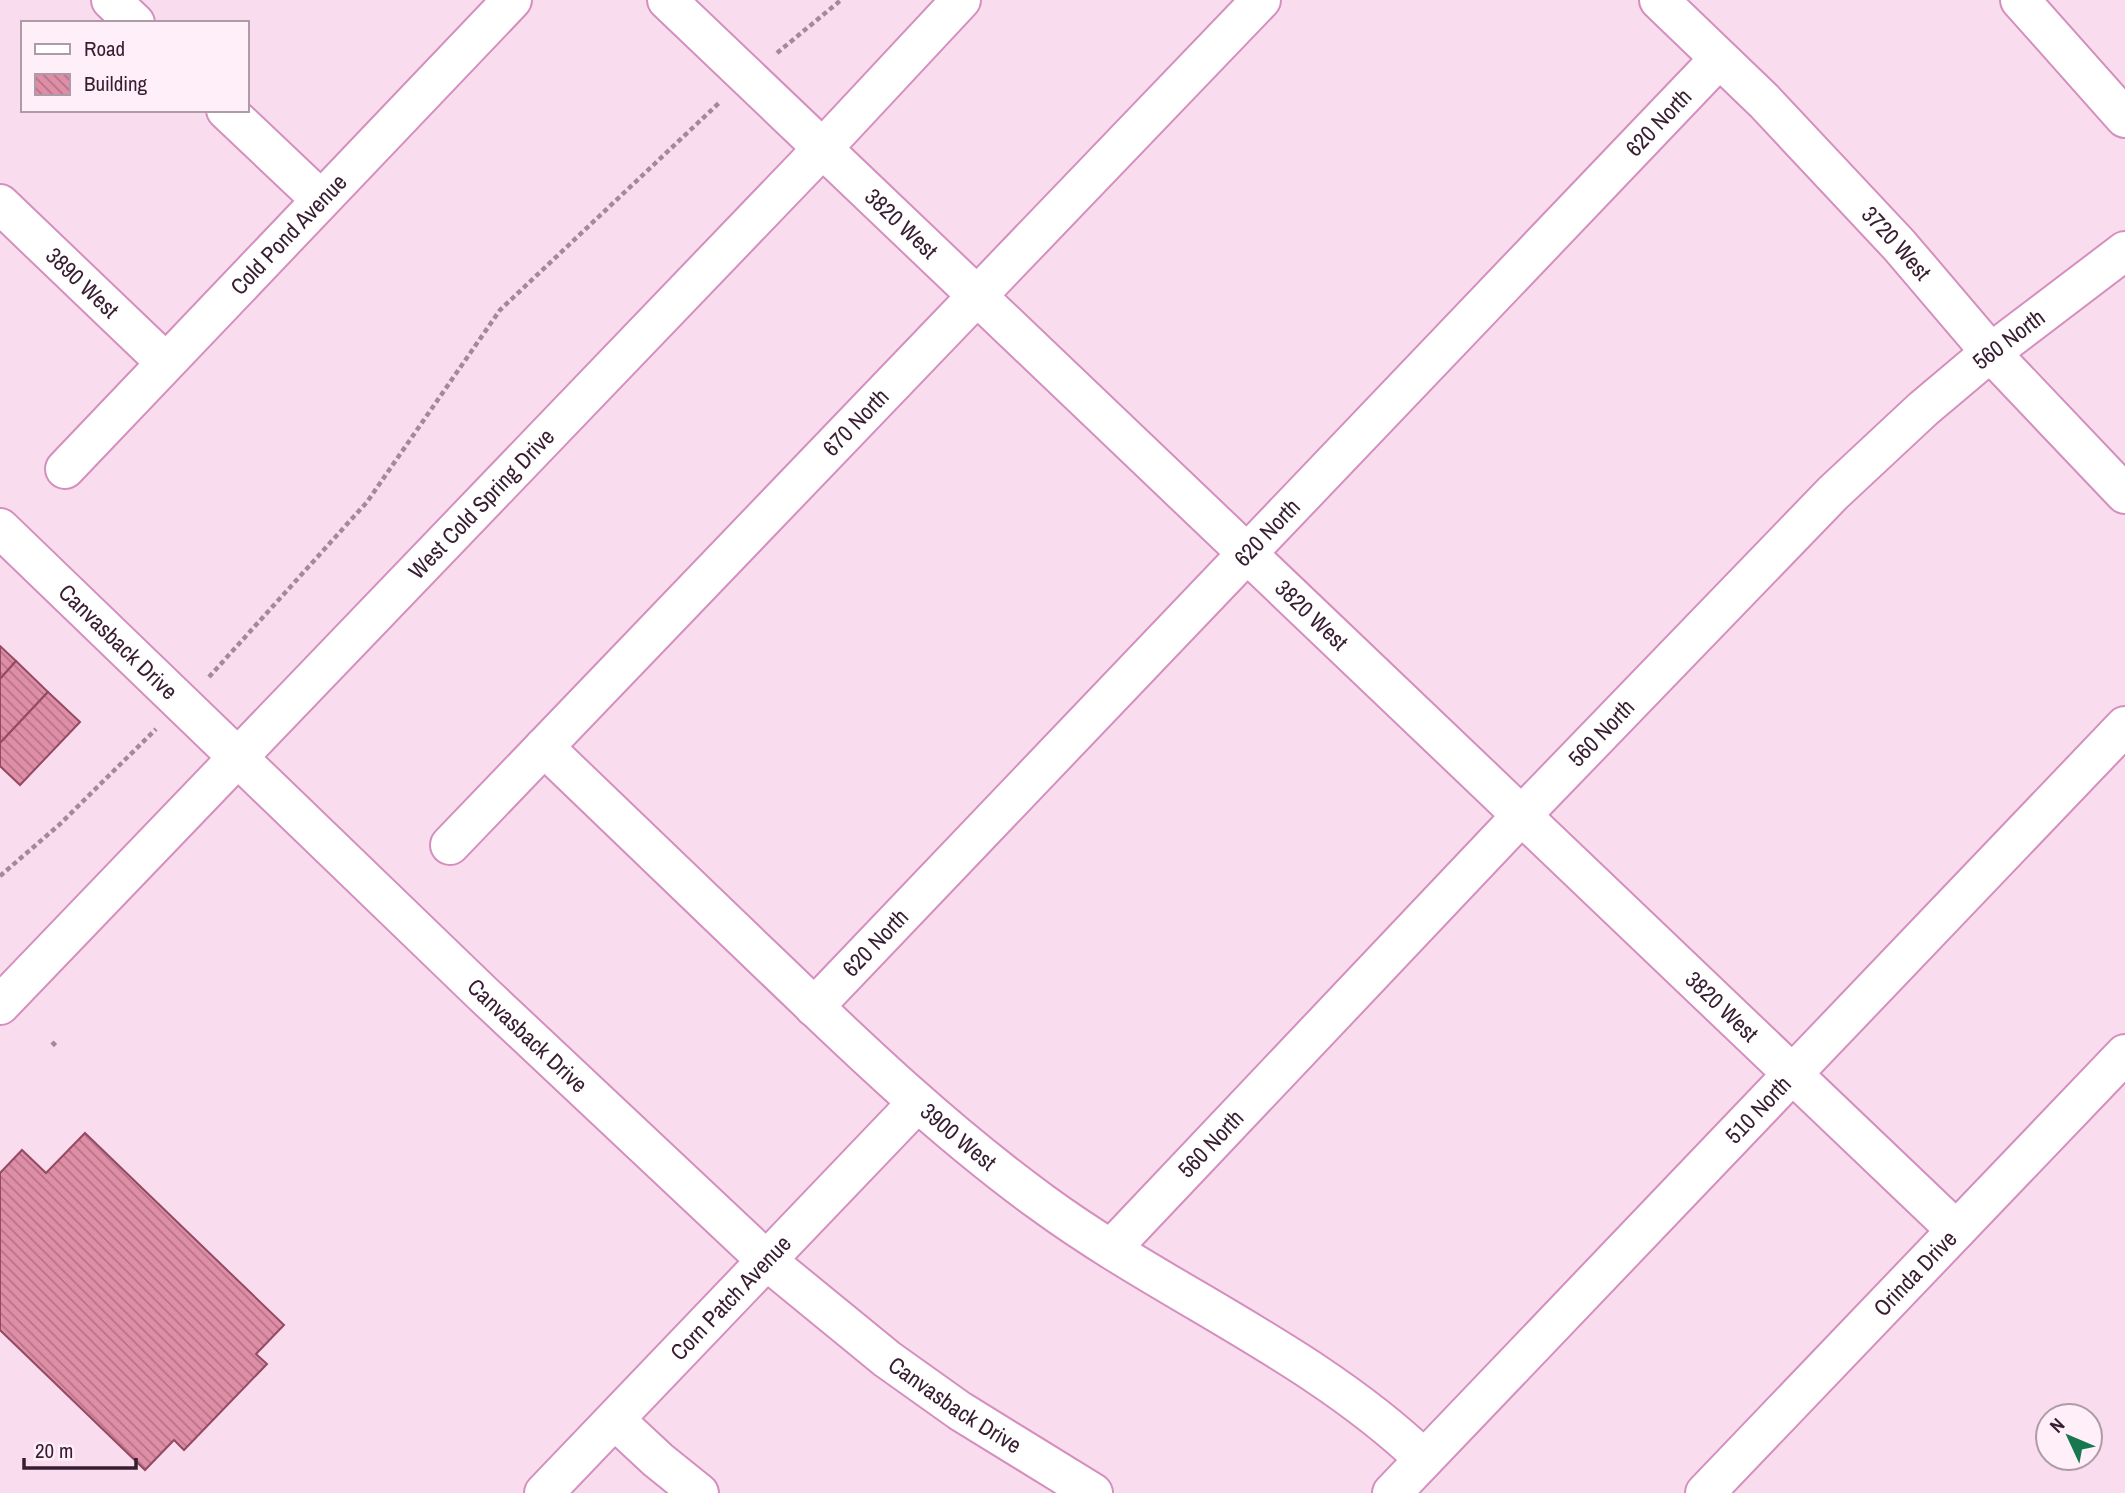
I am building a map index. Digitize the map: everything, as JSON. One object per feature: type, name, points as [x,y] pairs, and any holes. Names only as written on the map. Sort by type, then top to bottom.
[{"type":"street","points":[[111,0],[133,21]]},
{"type":"street","name":"Cold Pond Avenue","points":[[65,469],[512,0]]},
{"type":"street","name":"3820 West","points":[[667,0],[1956,1230]]},
{"type":"street","name":"West Cold Spring Drive","points":[[0,1005],[822,149],[961,0]]},
{"type":"street","name":"670 North","points":[[450,845],[1261,0]]},
{"type":"street","name":"3720 West","points":[[1660,0],[1764,100],[1850,192],[1992,353],[2125,494]]},
{"type":"street","points":[[2020,0],[2125,118]]},
{"type":"street","name":"620 North","points":[[814,1007],[1719,59]]},
{"type":"street","points":[[228,112],[320,199]]},
{"type":"street","name":"3890 West","points":[[0,204],[166,362]]},
{"type":"street","name":"560 North","points":[[1111,1249],[1521,816],[1833,493],[1923,409],[2125,251]]},
{"type":"street","name":"Canvasback Drive","points":[[0,528],[484,994],[766,1260],[825,1311],[897,1367],[1011,1444],[1093,1493]]},
{"type":"street","name":"510 North","points":[[1392,1493],[2125,726]]},
{"type":"street","name":"3900 West","points":[[544,747],[917,1104],[1042,1203],[1360,1404],[1393,1429],[1424,1459]]},
{"type":"street","name":"Orinda Drive","points":[[1705,1493],[2125,1054]]},
{"type":"street","name":"Corn Patch Avenue","points":[[544,1493],[917,1104]]},
{"type":"street","points":[[615,1420],[699,1493]]},
{"type":"path","points":[[770,58],[841,0]]},
{"type":"path","points":[[221,664],[367,502],[500,310],[728,94]]},
{"type":"path","points":[[0,876],[67,817],[139,744]]},
{"type":"building","points":[[0,646],[16,661],[0,679]]},
{"type":"building","points":[[16,661],[48,692],[0,743],[0,679]]},
{"type":"building","points":[[48,692],[80,722],[20,785],[0,766],[0,743]]},
{"type":"building","points":[[85,1133],[284,1325],[256,1354],[267,1364],[184,1450],[174,1440],[145,1470],[0,1330],[0,1173],[22,1150],[46,1173]]}]
